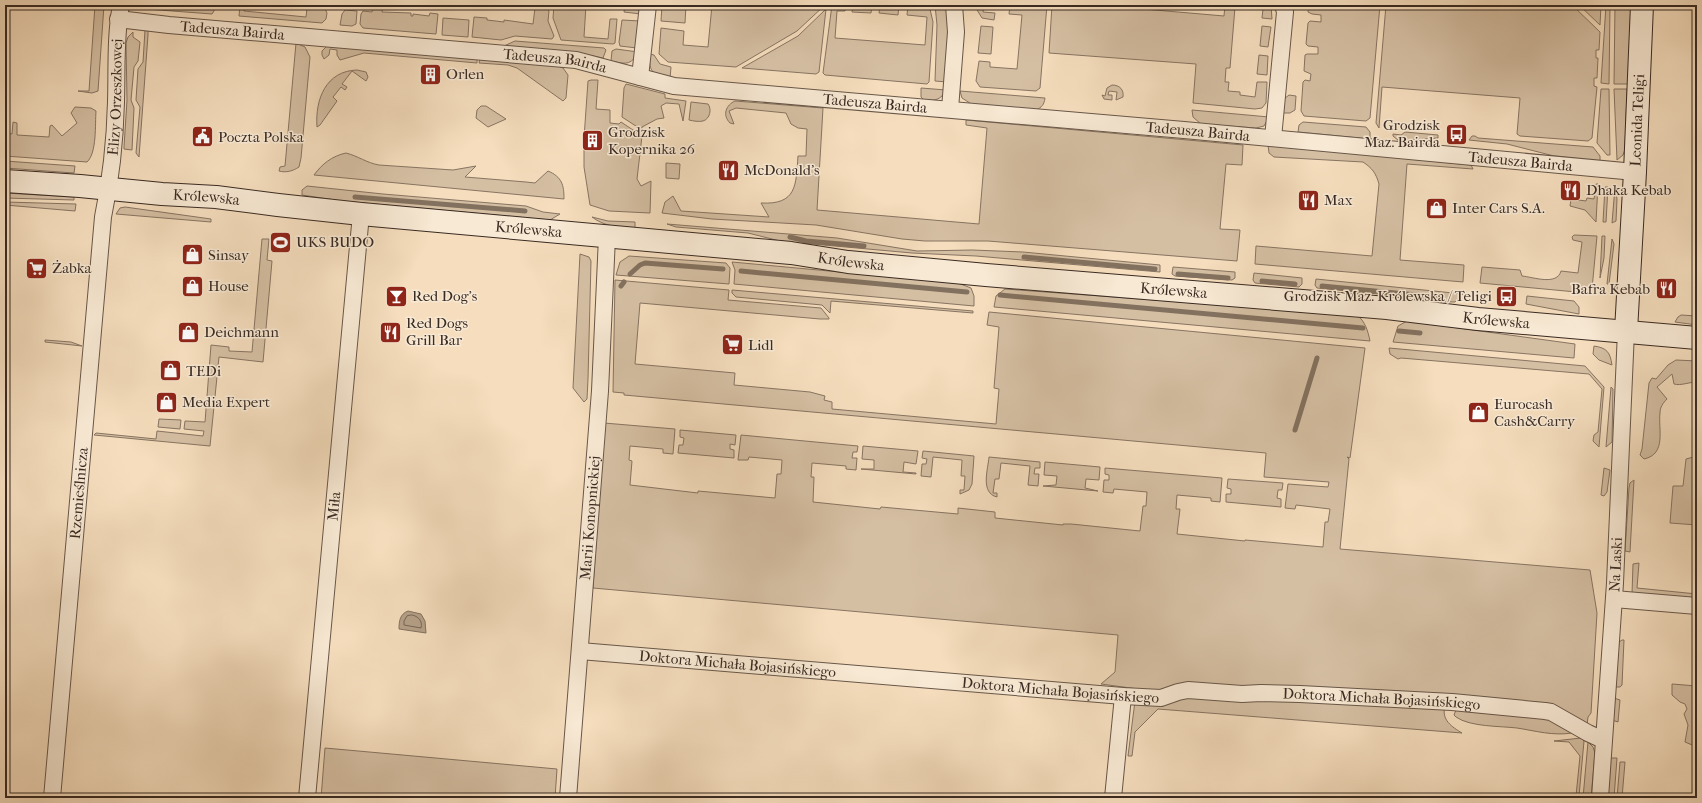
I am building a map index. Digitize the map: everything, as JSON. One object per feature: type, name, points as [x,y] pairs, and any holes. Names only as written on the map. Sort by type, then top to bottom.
[{"type":"main road","name":"Leonida Teligi","points":[[1626,330],[1635,172],[1642,5]]},
{"type":"main road","name":"Królewska","points":[[5,181],[216,197],[361,214],[791,253],[848,262],[978,275],[1371,307],[1478,319],[1626,330],[1697,338]]},
{"type":"street","points":[[640,77],[648,5]]},
{"type":"street","points":[[950,109],[956,32],[954,5]]},
{"type":"street","points":[[1273,138],[1285,12],[1283,5]]},
{"type":"street","name":"Tadeusza Bairda","points":[[120,12],[169,25],[576,60],[681,86],[1273,138],[1635,172]]},
{"type":"street","name":"Elizy Orzeszkowej","points":[[109,189],[116,103],[120,12]]},
{"type":"street","name":"Rzemieślnicza","points":[[52,798],[103,217],[109,189]]},
{"type":"street","name":"Miła","points":[[307,798],[361,214]]},
{"type":"street","name":"Marii Konopnickiej","points":[[568,798],[600,391],[607,237]]},
{"type":"street","name":"Na Laski","points":[[1600,798],[1614,599],[1626,330]]},
{"type":"street","points":[[1614,599],[1697,606]]},
{"type":"street","name":"Doktora Michała Bojasińskiego","points":[[580,651],[1123,696],[1161,698],[1188,690],[1242,694],[1300,694],[1437,702],[1546,711],[1551,712],[1603,740]]},
{"type":"street","points":[[1113,798],[1123,696]]},
{"type":"shaded area","points":[[95,5],[104,5],[98,91],[92,93],[78,91],[89,91]]},
{"type":"shaded area","points":[[140,5],[203,7],[203,5],[214,5],[214,11],[212,14],[146,9]]},
{"type":"shaded area","points":[[240,5],[245,5],[244,11],[306,17],[307,8],[309,5],[317,5],[324,8],[327,13],[326,19],[322,23],[239,16]]},
{"type":"shaded area","points":[[373,5],[383,5],[382,12],[411,13],[411,16],[413,16],[413,14],[429,16],[430,13],[438,14],[436,34],[363,28],[360,24],[361,14],[363,11],[372,12]]},
{"type":"shaded area","points":[[554,5],[586,5],[584,37],[608,39],[610,19],[617,19],[615,43],[561,40],[553,18]]},
{"type":"shaded area","points":[[625,5],[642,5],[641,14],[624,12]]},
{"type":"shaded area","points":[[662,5],[686,5],[685,23],[661,21]]},
{"type":"shaded area","points":[[712,5],[825,5],[797,31],[736,67],[668,62],[659,54],[661,28],[684,31],[683,45],[708,47]]},
{"type":"shaded area","points":[[832,5],[846,5],[845,11],[837,11],[835,38],[925,45],[927,17],[907,15],[908,5],[929,5],[933,22],[929,82],[927,84],[825,75],[823,73]]},
{"type":"shaded area","points":[[853,5],[872,5],[871,13],[852,12]]},
{"type":"shaded area","points":[[880,5],[899,5],[898,15],[879,13]]},
{"type":"shaded area","points":[[935,5],[948,5],[949,8],[947,82],[935,81],[937,25]]},
{"type":"shaded area","points":[[974,5],[984,5],[983,12],[995,13],[994,20],[982,18]]},
{"type":"shaded area","points":[[1010,5],[1047,5],[1040,88],[1036,91],[980,87],[976,81],[979,61],[990,62],[990,67],[1017,69],[1022,15],[1009,14]]},
{"type":"shaded area","points":[[1052,5],[1097,5],[1224,16],[1225,5],[1271,5],[1272,19],[1262,18],[1263,9],[1235,7],[1230,68],[1226,68],[1225,82],[1229,82],[1228,91],[1240,92],[1240,95],[1255,97],[1257,82],[1267,82],[1266,103],[1262,108],[1255,109],[1193,103],[1196,64],[1049,53]]},
{"type":"shaded area","points":[[1309,5],[1380,5],[1370,118],[1366,121],[1304,116],[1301,111],[1303,82],[1305,80],[1310,81],[1311,74],[1304,71],[1305,55],[1318,54],[1318,47],[1308,46],[1306,44],[1308,23],[1310,21],[1321,22],[1321,15],[1308,12]]},
{"type":"shaded area","points":[[1386,5],[1572,5],[1600,32],[1599,50],[1596,50],[1596,58],[1598,58],[1597,78],[1594,78],[1594,86],[1597,87],[1592,138],[1588,141],[1520,136],[1517,134],[1520,98],[1382,87],[1379,128],[1376,123]]},
{"type":"shaded area","points":[[1579,5],[1601,5],[1600,25]]},
{"type":"shaded area","points":[[1606,5],[1610,5],[1609,84],[1601,83]]},
{"type":"shaded area","points":[[1615,5],[1631,5],[1628,84],[1614,84]]},
{"type":"shaded area","points":[[535,8],[547,9],[549,11],[548,21],[554,36],[552,39],[515,36],[501,40],[472,37],[474,17],[487,18],[487,20],[504,22],[504,20],[533,24]]},
{"type":"shaded area","points":[[826,9],[819,72],[816,74],[742,68],[798,36]]},
{"type":"shaded area","points":[[345,10],[357,11],[356,24],[352,26],[340,25],[342,14]]},
{"type":"shaded area","points":[[443,18],[469,20],[468,37],[442,35]]},
{"type":"shaded area","points":[[622,20],[640,21],[637,48],[620,46],[619,42]]},
{"type":"shaded area","points":[[981,26],[993,27],[991,54],[978,53]]},
{"type":"shaded area","points":[[1262,26],[1271,27],[1268,47],[1260,46]]},
{"type":"shaded area","points":[[145,30],[148,31],[148,35],[139,157],[136,153],[140,107],[136,100],[138,69],[143,62]]},
{"type":"shaded area","points":[[133,32],[133,37],[140,42],[138,61],[134,67],[131,100],[134,108],[132,150],[124,149],[124,147],[127,100],[126,43],[128,37]]},
{"type":"shaded area","points":[[515,41],[604,48],[606,50],[603,58],[573,52],[504,46]]},
{"type":"shaded area","points":[[296,43],[305,47],[310,57],[301,158],[299,167],[294,170],[282,172],[279,171],[280,167],[285,166]]},
{"type":"shaded area","points":[[328,45],[477,59],[477,63],[364,53],[340,60],[337,55],[337,50],[330,49],[329,55],[324,59],[322,51]]},
{"type":"shaded area","points":[[616,49],[638,52],[630,62],[620,63],[611,61],[612,51]]},
{"type":"shaded area","points":[[650,54],[654,55],[660,64],[671,67],[670,79],[653,72],[650,65]]},
{"type":"shaded area","points":[[1259,55],[1268,56],[1267,75],[1257,74]]},
{"type":"shaded area","points":[[480,59],[558,66],[563,68],[568,75],[566,98],[563,101],[517,68],[508,65],[479,63]]},
{"type":"shaded area","points":[[357,70],[366,72],[368,77],[366,81],[352,71],[342,84],[347,87],[345,90],[341,87],[333,97],[337,101],[317,127],[318,106],[325,88],[337,75],[346,72]]},
{"type":"shaded area","points":[[598,80],[596,109],[610,110],[610,123],[619,124],[621,122],[642,136],[637,179],[641,186],[651,181],[650,213],[609,211],[590,205],[584,167],[584,141],[589,141],[588,150],[596,150],[597,131],[589,131],[589,138],[584,138],[588,81]]},
{"type":"shaded area","points":[[626,84],[665,94],[665,98],[686,101],[683,121],[679,104],[666,103],[661,106],[664,118],[657,119],[642,127],[642,130],[622,117],[624,88]]},
{"type":"shaded area","points":[[1112,85],[1121,88],[1123,97],[1116,100],[1117,92],[1109,91],[1108,95],[1112,95],[1112,100],[1104,99],[1102,95],[1105,96],[1107,88]]},
{"type":"shaded area","points":[[921,88],[946,90],[940,98],[924,100],[921,97]]},
{"type":"shaded area","points":[[1601,89],[1609,89],[1610,155],[1607,155],[1597,143]]},
{"type":"shaded area","points":[[1614,89],[1627,89],[1625,149],[1623,155],[1617,160]]},
{"type":"shaded area","points":[[960,91],[1045,98],[1042,106],[1036,110],[973,105],[962,98]]},
{"type":"shaded area","points":[[1289,95],[1296,96],[1295,110],[1290,113],[1283,113],[1284,99]]},
{"type":"shaded area","points":[[735,101],[823,108],[817,210],[979,224],[987,128],[966,125],[966,120],[1243,145],[1242,165],[1226,164],[1220,229],[1240,230],[1237,261],[988,241],[925,241],[902,239],[816,225],[712,219],[662,213],[665,202],[673,196],[681,211],[769,217],[761,203],[782,201],[788,197],[792,191],[795,184],[798,156],[806,156],[807,129],[798,128],[791,124],[786,113],[736,108],[729,111],[734,124],[730,123],[726,117],[726,110],[729,105]]},
{"type":"shaded area","points":[[691,102],[708,104],[710,111],[709,116],[705,120],[689,120]]},
{"type":"shaded area","points":[[481,106],[486,106],[506,119],[488,127],[476,118],[477,110]]},
{"type":"shaded area","points":[[75,107],[91,108],[96,111],[94,145],[90,158],[87,162],[5,156],[5,133],[12,134],[13,122],[17,123],[17,135],[49,137],[50,126],[52,125],[62,136],[77,123],[71,113]]},
{"type":"shaded area","points":[[1192,110],[1269,117],[1264,126],[1256,128],[1201,124],[1193,117]]},
{"type":"shaded area","points":[[1303,122],[1366,127],[1370,132],[1370,139],[1298,132],[1299,125]]},
{"type":"shaded area","points":[[1405,132],[1438,135],[1438,138],[1399,141],[1393,136],[1393,134],[1401,135]]},
{"type":"shaded area","points":[[1472,136],[1478,138],[1593,147],[1600,156],[1600,161],[1554,156],[1507,144],[1469,140]]},
{"type":"shaded area","points":[[1268,145],[1471,165],[1473,169],[1407,164],[1400,260],[1464,265],[1463,282],[1255,264],[1256,246],[1372,256],[1379,184],[1371,169],[1363,162],[1274,157],[1269,153]]},
{"type":"shaded area","points":[[346,153],[379,165],[453,170],[476,166],[465,177],[535,183],[548,171],[553,173],[561,182],[563,186],[564,199],[314,175],[320,167],[328,161],[336,156]]},
{"type":"shaded area","points":[[5,161],[75,166],[74,173],[5,168]]},
{"type":"shaded area","points":[[666,163],[680,164],[679,179],[666,178]]},
{"type":"shaded area","points":[[1596,184],[1598,184],[1596,222],[1585,210],[1570,206],[1571,199],[1586,201],[1587,198],[1594,199]]},
{"type":"shaded area","points":[[307,186],[526,206],[543,212],[560,214],[550,220],[342,201],[302,195],[302,190]]},
{"type":"shaded area","points":[[1605,187],[1608,187],[1606,222],[1603,222]]},
{"type":"shaded area","points":[[1615,187],[1617,199],[1616,221],[1612,223]]},
{"type":"shaded area","points":[[5,193],[74,197],[74,200],[5,198]]},
{"type":"shaded area","points":[[5,202],[76,204],[75,211],[5,205]]},
{"type":"shaded area","points":[[125,207],[211,219],[211,222],[116,214],[120,208]]},
{"type":"shaded area","points":[[592,217],[608,221],[635,222],[635,228],[607,225]]},
{"type":"shaded area","points":[[667,224],[837,238],[917,251],[972,250],[1023,252],[1160,265],[1160,272],[802,243],[796,245],[748,233],[676,227]]},
{"type":"shaded area","points":[[1574,235],[1597,236],[1592,289],[1587,293],[1480,283],[1482,267],[1520,270],[1522,276],[1544,280],[1559,276],[1561,271],[1578,273],[1582,242],[1573,240],[1572,237]]},
{"type":"shaded area","points":[[1602,236],[1605,236],[1604,258],[1600,278]]},
{"type":"shaded area","points":[[262,239],[269,239],[267,260],[272,261],[263,362],[219,357],[210,446],[94,435],[96,433],[156,439],[157,431],[203,436],[204,431],[184,429],[185,421],[205,422],[211,345],[229,347],[229,351],[252,352]]},
{"type":"shaded area","points":[[1612,239],[1614,244],[1609,284],[1607,284]]},
{"type":"shaded area","points":[[580,254],[589,257],[591,261],[588,379],[587,399],[584,402],[573,388]]},
{"type":"shaded area","points":[[629,256],[726,263],[730,268],[729,284],[616,275],[620,262]]},
{"type":"shaded area","points":[[732,262],[958,283],[971,288],[974,296],[974,306],[734,284],[735,270]]},
{"type":"shaded area","points":[[1173,267],[1235,272],[1235,278],[1232,280],[1175,276],[1172,274]]},
{"type":"shaded area","points":[[1254,273],[1302,278],[1302,284],[1299,287],[1255,283],[1253,280]]},
{"type":"shaded area","points":[[1316,279],[1463,294],[1455,302],[1408,301],[1409,297],[1317,288],[1315,285]]},
{"type":"shaded area","points":[[615,280],[729,290],[728,300],[821,308],[829,318],[820,319],[640,303],[635,364],[735,373],[734,385],[810,392],[825,396],[824,400],[832,402],[832,409],[996,424],[999,389],[994,388],[999,327],[987,325],[989,312],[1365,348],[1350,458],[1347,457],[1349,459],[1340,549],[1590,570],[1597,613],[1591,713],[1588,717],[1587,725],[1560,709],[1153,691],[1101,684],[1115,672],[1118,635],[593,588],[604,423],[675,429],[673,454],[663,453],[663,449],[630,446],[629,460],[632,461],[630,485],[698,493],[698,491],[775,498],[777,474],[781,474],[782,460],[749,457],[748,460],[738,460],[741,435],[858,446],[857,452],[853,452],[852,458],[857,458],[856,470],[846,469],[846,466],[812,463],[811,477],[814,477],[813,502],[880,509],[881,507],[958,514],[958,508],[995,512],[995,518],[1140,531],[1143,506],[1146,506],[1147,492],[1114,489],[1113,493],[1103,492],[1104,480],[1109,480],[1109,475],[1105,474],[1105,468],[1222,478],[1220,502],[1211,501],[1211,498],[1177,495],[1176,509],[1180,509],[1177,534],[1323,547],[1325,522],[1328,522],[1330,509],[1296,505],[1295,509],[1285,508],[1288,484],[1328,487],[1329,482],[1264,477],[1266,453],[624,395],[624,393],[613,392]]},
{"type":"shaded area","points":[[1005,289],[1357,315],[1366,326],[1370,341],[994,307],[996,296]]},
{"type":"shaded area","points":[[732,290],[973,311],[973,313],[831,301],[830,313],[822,305],[736,297],[732,293]]},
{"type":"shaded area","points":[[1527,296],[1574,301],[1579,307],[1579,314],[1526,304]]},
{"type":"shaded area","points":[[1681,315],[1697,316],[1697,325],[1675,322]]},
{"type":"shaded area","points":[[1407,321],[1575,344],[1574,358],[1393,342],[1398,326]]},
{"type":"shaded area","points":[[45,340],[71,342],[82,346],[45,342]]},
{"type":"shaded area","points":[[1594,346],[1607,351],[1612,365],[1599,360],[1593,354]]},
{"type":"shaded area","points":[[1389,348],[1585,366],[1604,387],[1599,447],[1593,441],[1594,435],[1598,432],[1602,389],[1589,374],[1401,358],[1398,359],[1390,354]]},
{"type":"shaded area","points":[[1676,360],[1697,361],[1697,382],[1679,385],[1674,384],[1672,374],[1657,387],[1667,399],[1662,405],[1660,411],[1659,446],[1656,452],[1644,459],[1640,455],[1642,449],[1649,383],[1652,378],[1656,379],[1668,365]]},
{"type":"shaded area","points":[[1611,387],[1613,389],[1612,442],[1606,447]]},
{"type":"shaded area","points":[[159,419],[181,420],[180,429],[158,427]]},
{"type":"shaded area","points":[[680,430],[736,435],[735,445],[730,444],[730,449],[734,450],[734,458],[678,453],[679,445],[683,445],[684,438],[680,437]]},
{"type":"shaded area","points":[[863,446],[918,451],[916,464],[904,462],[903,472],[916,474],[861,469],[874,469],[874,460],[862,459]]},
{"type":"shaded area","points":[[923,451],[974,456],[972,484],[969,490],[960,494],[960,490],[964,490],[965,476],[961,476],[962,460],[933,457],[931,477],[921,476],[922,464],[926,464],[927,459],[922,458]]},
{"type":"shaded area","points":[[1697,456],[1697,525],[1670,523],[1673,486],[1683,486],[1686,459]]},
{"type":"shaded area","points":[[989,457],[1040,462],[1040,468],[1035,468],[1034,474],[1039,474],[1038,486],[1028,485],[1030,466],[1001,463],[999,479],[995,479],[993,493],[997,493],[997,497],[992,495],[988,491],[986,480]]},
{"type":"shaded area","points":[[1045,462],[1100,467],[1099,480],[1086,479],[1085,488],[1098,491],[1043,486],[1056,485],[1057,476],[1044,475]]},
{"type":"shaded area","points":[[1604,468],[1610,470],[1607,492],[1604,496],[1601,495]]},
{"type":"shaded area","points":[[1228,479],[1283,483],[1282,490],[1278,490],[1277,498],[1281,499],[1281,507],[1226,502],[1226,494],[1231,494],[1231,489],[1227,488]]},
{"type":"shaded area","points":[[1634,480],[1630,552],[1625,551],[1629,488],[1630,483]]},
{"type":"shaded area","points":[[1639,563],[1637,588],[1697,594],[1697,600],[1632,594],[1633,564]]},
{"type":"shaded area","points":[[1624,640],[1622,685],[1620,687],[1615,687],[1619,642]]},
{"type":"shaded area","points":[[1672,684],[1697,686],[1697,747],[1685,742],[1688,725],[1684,714],[1687,709],[1685,704],[1680,702],[1672,695]]},
{"type":"shaded area","points":[[1182,694],[1445,706],[1444,711],[1446,719],[1451,726],[1462,733],[1158,709],[1135,732],[1132,756],[1128,756],[1135,701]]},
{"type":"shaded area","points":[[1614,698],[1620,700],[1618,722],[1612,720]]},
{"type":"shaded area","points":[[1456,710],[1543,714],[1572,733],[1551,734],[1517,728],[1485,726],[1469,723],[1454,715]]},
{"type":"shaded area","points":[[1581,738],[1584,741],[1579,796],[1576,796],[1580,756],[1569,742],[1554,741]]},
{"type":"shaded area","points":[[1588,742],[1593,747],[1595,753],[1591,798],[1583,798]]},
{"type":"shaded area","points":[[325,748],[557,769],[555,798],[321,798]]},
{"type":"shaded area","points":[[1617,758],[1614,798],[1607,798],[1610,759]]},
{"type":"shaded area","points":[[1620,762],[1625,762],[1622,798],[1617,798]]},
{"type":"water","points":[[408,611],[421,614],[425,621],[426,633],[399,629],[400,618]]},
{"type":"waterway","points":[[355,197],[525,211]]},
{"type":"waterway","points":[[790,237],[806,241],[864,246]]},
{"type":"waterway","points":[[1024,257],[1155,269]]},
{"type":"waterway","points":[[630,274],[640,265],[645,263],[723,269]]},
{"type":"waterway","points":[[741,271],[967,292]]},
{"type":"waterway","points":[[1178,274],[1228,278]]},
{"type":"waterway","points":[[1262,281],[1295,284]]},
{"type":"waterway","points":[[621,286],[624,282]]},
{"type":"waterway","points":[[1322,286],[1437,297]]},
{"type":"waterway","points":[[1000,295],[1363,328]]},
{"type":"waterway","points":[[1399,331],[1420,333]]},
{"type":"waterway","points":[[1295,430],[1317,358]]},
{"type":"place","name":"Orlen","points":[[431,74]]},
{"type":"place","name":"Grodzisk Maz. Bairda","points":[[1456,134]]},
{"type":"place","name":"Poczta Polska","points":[[202,137]]},
{"type":"place","name":"Grodzisk Kopernika 26","points":[[592,141]]},
{"type":"place","name":"McDonald's","points":[[728,170]]},
{"type":"place","name":"Dhaka Kebab","points":[[1571,190]]},
{"type":"place","name":"Max","points":[[1309,200]]},
{"type":"place","name":"Inter Cars S.A.","points":[[1436,208]]},
{"type":"place","name":"UKS BUDO","points":[[281,242]]},
{"type":"place","name":"Sinsay","points":[[192,255]]},
{"type":"place","name":"Żabka","points":[[36,268]]},
{"type":"place","name":"House","points":[[193,286]]},
{"type":"place","name":"Bafra Kebab","points":[[1666,289]]},
{"type":"place","name":"Red Dog's","points":[[396,296]]},
{"type":"place","name":"Grodzisk Maz. Królewska / Teligi","points":[[1507,296]]},
{"type":"place","name":"Deichmann","points":[[189,332]]},
{"type":"place","name":"Red Dogs Grill Bar","points":[[391,332]]},
{"type":"place","name":"Lidl","points":[[732,345]]},
{"type":"place","name":"TEDi","points":[[170,371]]},
{"type":"place","name":"Media Expert","points":[[166,402]]},
{"type":"place","name":"Eurocash Cash&Carry","points":[[1478,413]]}]
